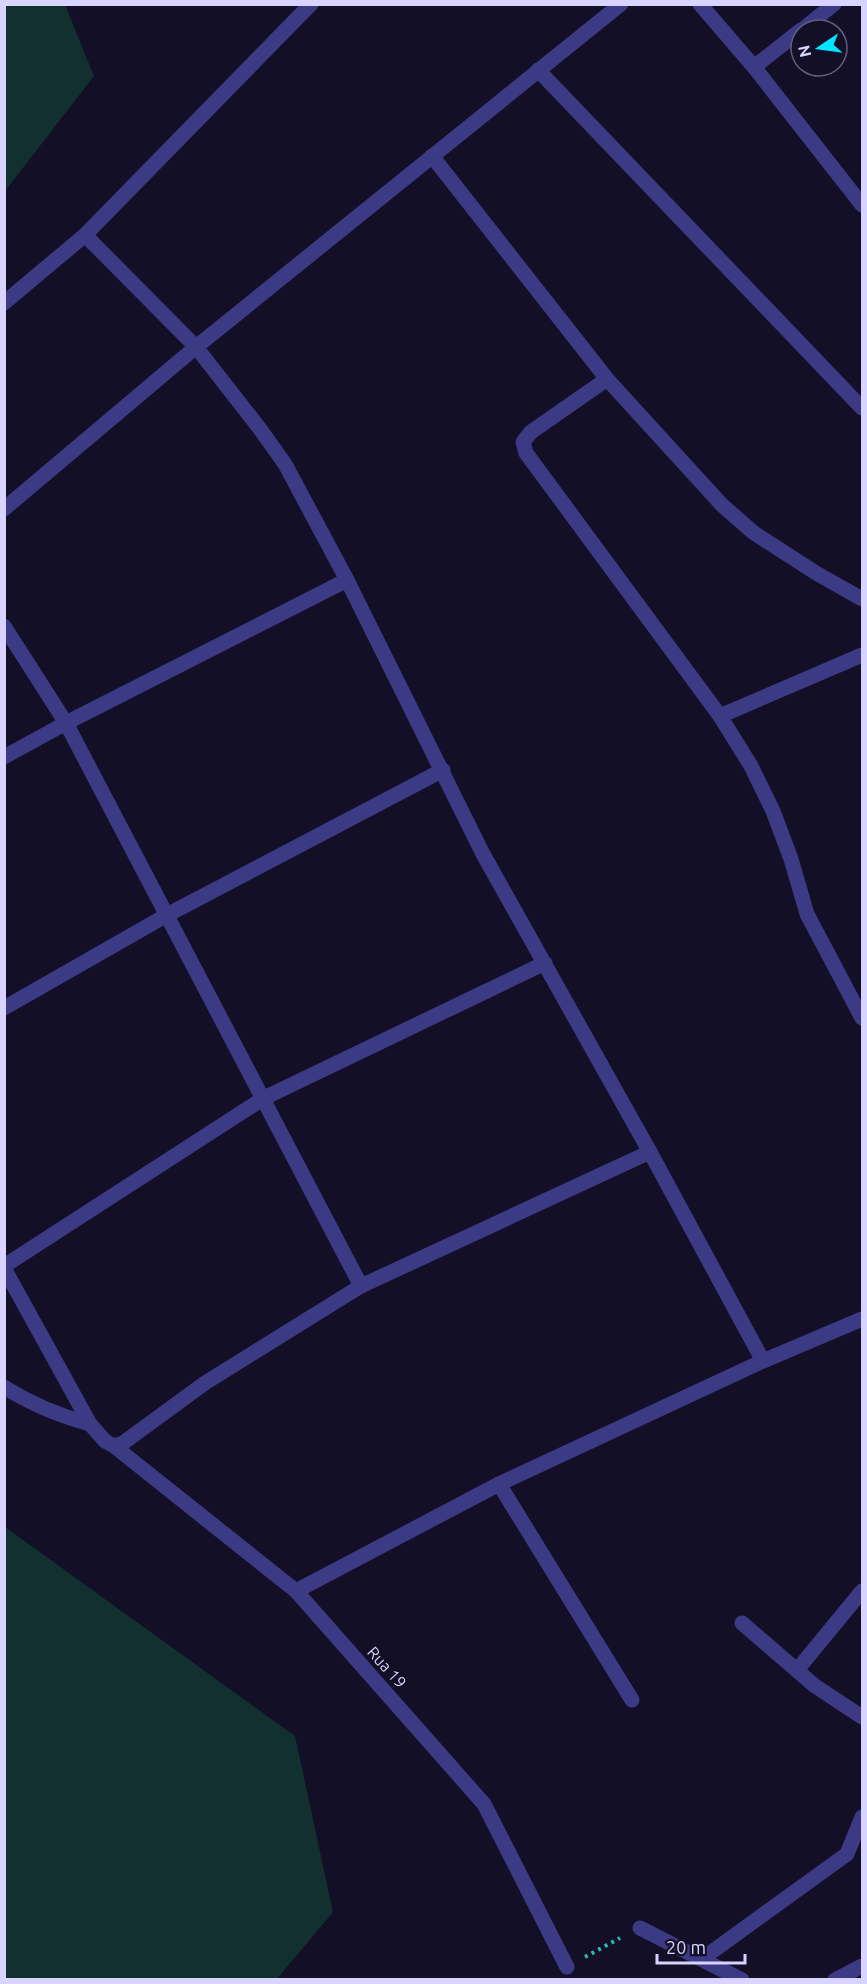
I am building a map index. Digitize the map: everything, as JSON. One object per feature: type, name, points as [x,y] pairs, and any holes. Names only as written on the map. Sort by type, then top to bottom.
[{"type":"street","points":[[4,303],[85,236],[311,4]]},
{"type":"street","points":[[4,509],[196,347],[621,4]]},
{"type":"street","points":[[700,4],[754,67],[862,205]]},
{"type":"street","points":[[816,18],[834,4]]},
{"type":"street","points":[[754,67],[789,39]]},
{"type":"street","points":[[538,70],[862,408]]},
{"type":"street","points":[[432,156],[607,379],[722,505],[742,525],[816,573],[862,599]]},
{"type":"street","points":[[85,236],[196,347],[285,464],[347,580],[483,854],[650,1152],[764,1362]]},
{"type":"street","points":[[607,379],[531,432],[526,436],[523,446],[720,716],[752,766],[773,811],[807,914],[818,938],[856,992],[862,1018]]},
{"type":"street","points":[[4,757],[347,580]]},
{"type":"street","points":[[4,626],[66,723],[361,1286]]},
{"type":"street","points":[[720,716],[862,655]]},
{"type":"street","points":[[4,1008],[167,915],[442,770]]},
{"type":"street","points":[[90,1424],[4,1267],[264,1098],[545,963]]},
{"type":"street","points":[[114,1446],[123,1443],[205,1383],[361,1286],[650,1152]]},
{"type":"street","points":[[296,1591],[499,1484],[862,1318]]},
{"type":"street","points":[[4,1387],[64,1417],[90,1424]]},
{"type":"street","name":"Rua 19","points":[[90,1424],[105,1442],[114,1446],[296,1591],[484,1804],[567,1967]]},
{"type":"street","points":[[499,1484],[632,1700]]},
{"type":"street","points":[[797,1670],[862,1591]]},
{"type":"street","points":[[742,1623],[815,1686],[862,1717]]},
{"type":"street","points":[[702,1959],[847,1854],[862,1817]]},
{"type":"street","points":[[640,1928],[742,1980]]},
{"type":"street","points":[[835,1980],[862,1966]]},
{"type":"path","points":[[567,1967],[640,1928]]},
{"type":"green space","points":[[5,4],[65,5],[94,76],[5,191]]},
{"type":"green space","points":[[5,1527],[295,1736],[333,1912],[277,1979],[5,1979]]}]
